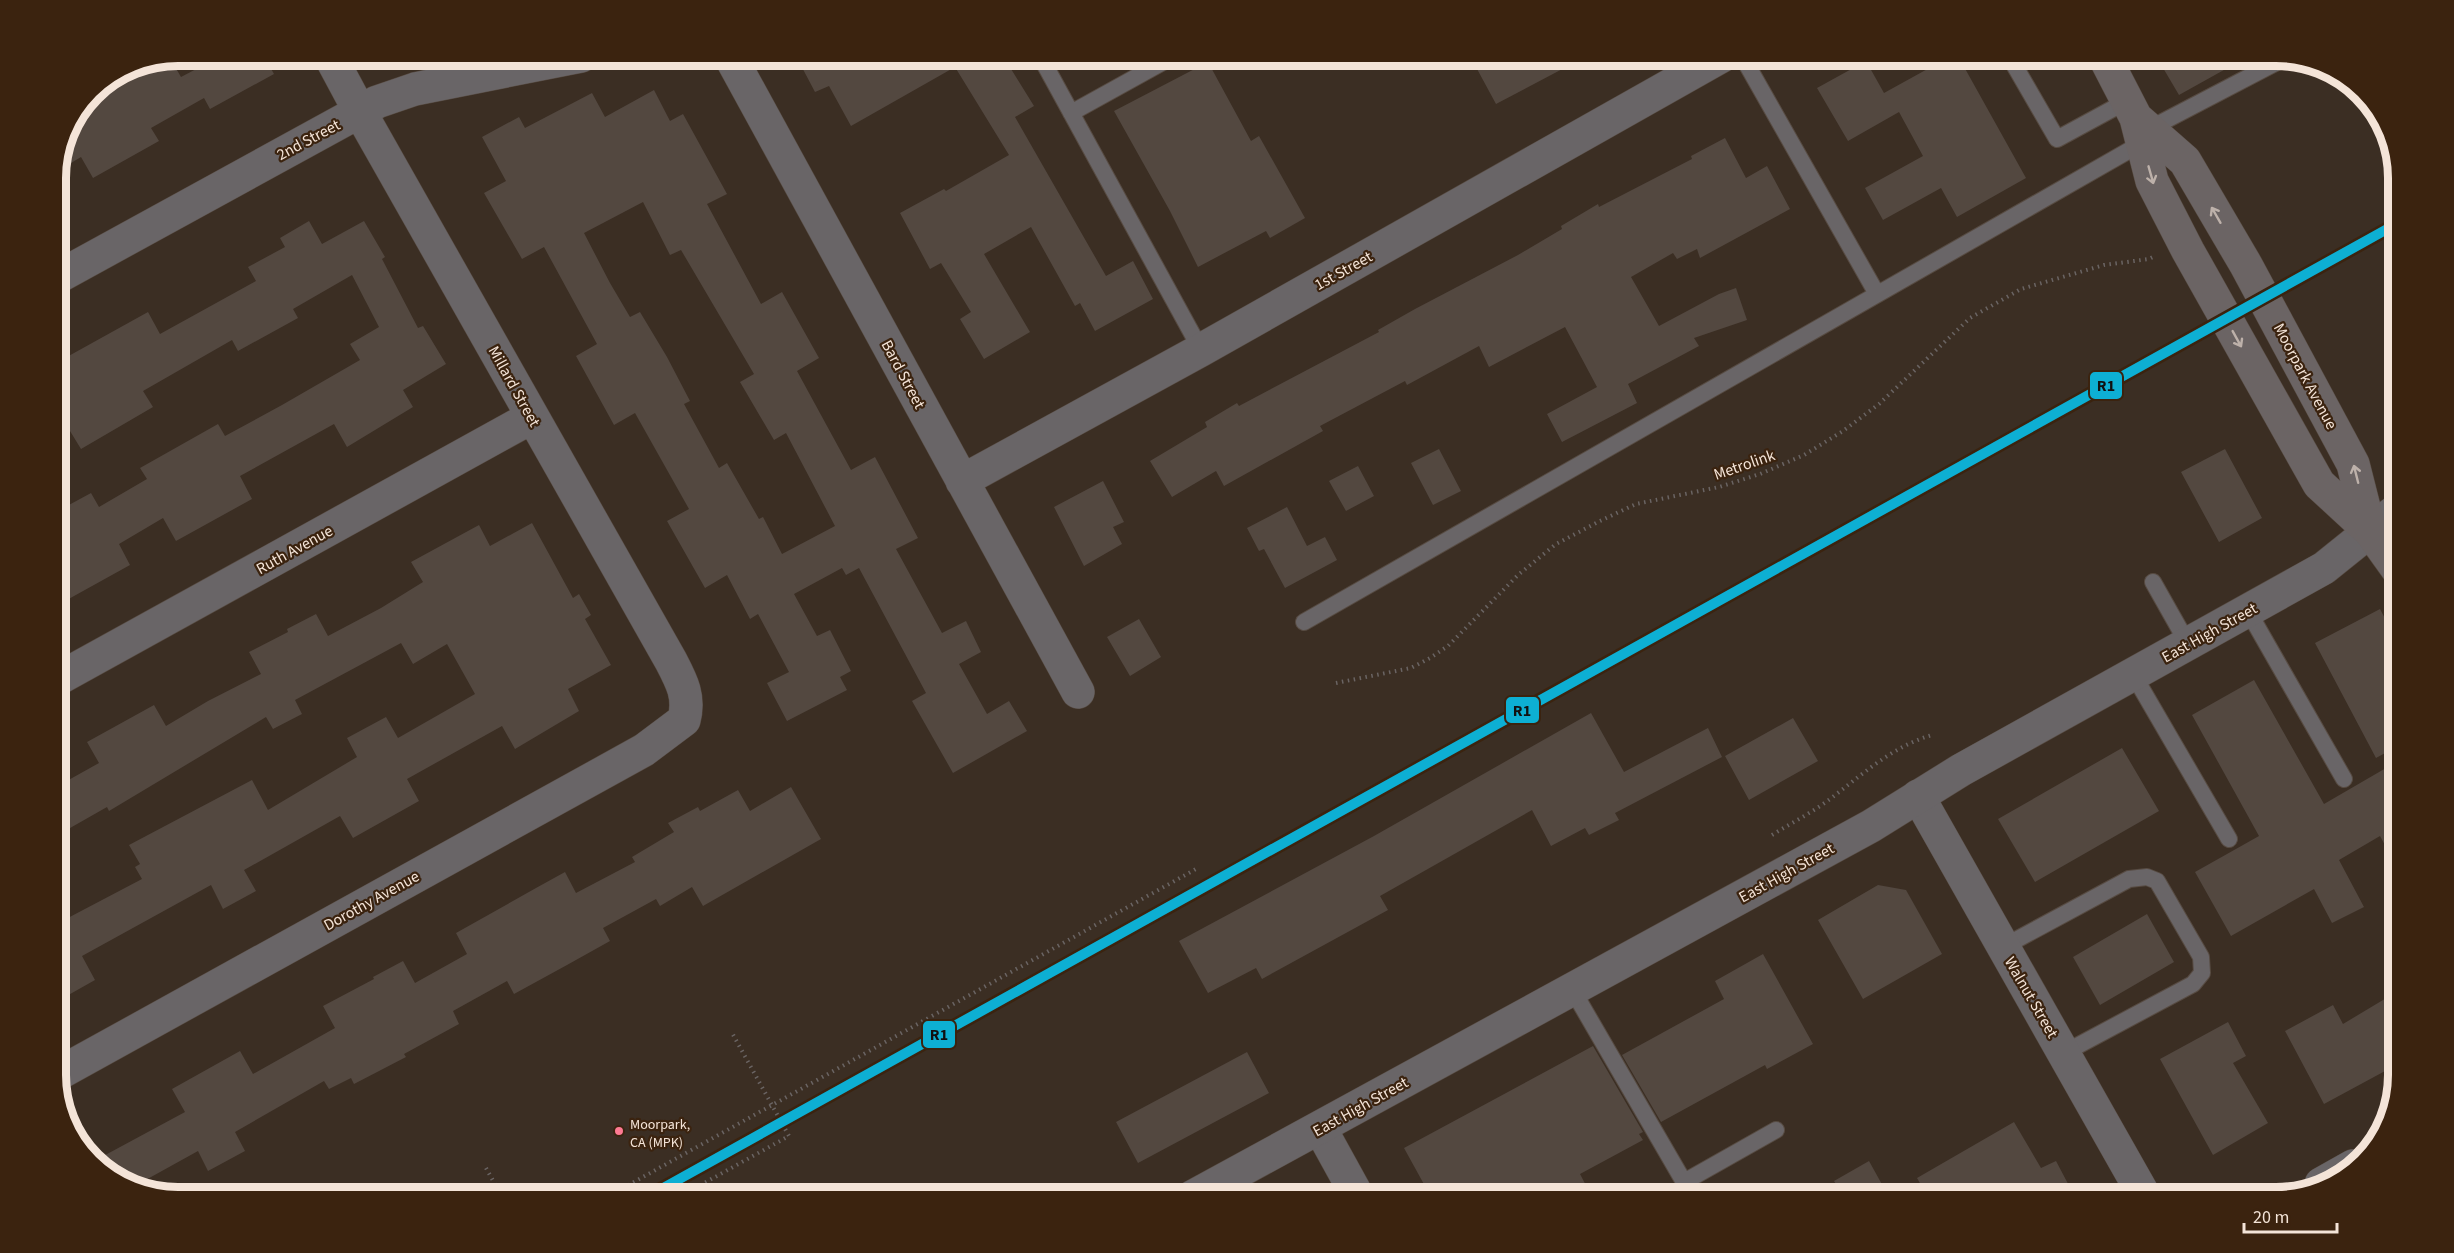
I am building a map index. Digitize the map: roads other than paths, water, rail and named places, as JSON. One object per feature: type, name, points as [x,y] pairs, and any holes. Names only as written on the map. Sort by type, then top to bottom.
[{"type":"main road","name":"Moorpark Avenue","points":[[2109,66],[2139,123],[2152,181],[2162,201],[2319,484],[2370,531],[2388,556]]},
{"type":"main road","name":"Moorpark Avenue","points":[[2139,123],[2185,161],[2264,297],[2354,464],[2370,531]]},
{"type":"street","name":"Millard Street","points":[[335,66],[685,687],[687,708],[684,720]]},
{"type":"street","name":"2nd Street","points":[[66,273],[377,102],[415,89],[531,66]]},
{"type":"street","name":"Bard Street","points":[[736,66],[1078,692]]},
{"type":"street","name":"1st Street","points":[[962,481],[1201,350],[1704,66]]},
{"type":"street","name":"Ruth Avenue","points":[[66,674],[532,417]]},
{"type":"street","name":"East High Street","points":[[1211,1187],[1871,826],[1918,796],[2324,568],[2388,517]]},
{"type":"street","name":"Dorothy Avenue","points":[[66,1070],[644,750],[684,720]]},
{"type":"street","name":"Walnut Street","points":[[1918,796],[2139,1187]]},
{"type":"street","points":[[1320,1128],[1352,1187]]},
{"type":"lane","points":[[1045,66],[1201,350]]},
{"type":"lane","points":[[1071,113],[1156,66]]},
{"type":"lane","points":[[1748,66],[1877,294]]},
{"type":"lane","points":[[2015,66],[2057,139],[2139,123]]},
{"type":"lane","points":[[1304,622],[1877,294],[2139,123],[2267,66]]},
{"type":"lane","points":[[2152,582],[2188,644]]},
{"type":"lane","points":[[2248,611],[2344,779]]},
{"type":"lane","points":[[2133,674],[2229,839]]},
{"type":"lane","points":[[2003,947],[2129,879],[2148,877],[2157,881],[2201,957],[2202,973],[2193,984],[2064,1053]]},
{"type":"lane","points":[[1572,989],[1684,1182],[1776,1130]]},
{"type":"place","name":"Moorpark, CA (MPK)","points":[[619,1131]]}]
